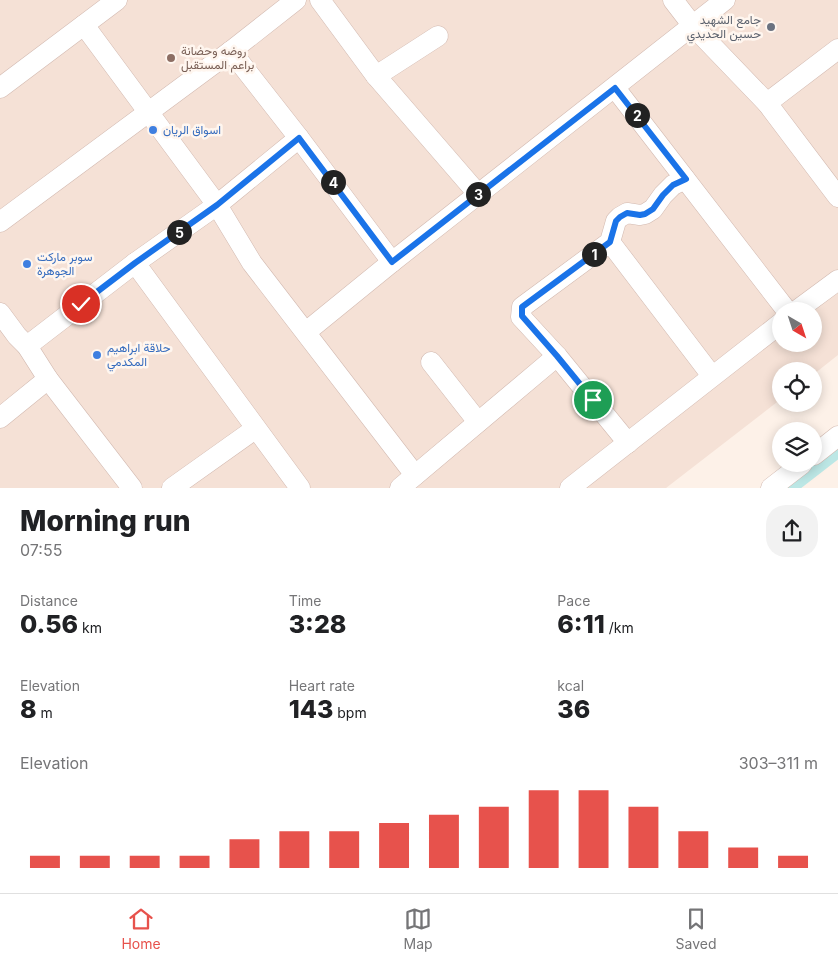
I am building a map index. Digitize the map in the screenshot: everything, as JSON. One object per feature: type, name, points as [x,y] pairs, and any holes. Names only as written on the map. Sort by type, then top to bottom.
[{"type":"street","points":[[3,80],[84,25],[117,0]]},
{"type":"street","points":[[0,222],[296,0]]},
{"type":"street","points":[[320,0],[376,76],[478,194]]},
{"type":"street","points":[[673,0],[693,26],[767,104],[838,197]]},
{"type":"street","points":[[306,332],[725,0]]},
{"type":"street","points":[[84,25],[217,205],[252,263],[415,475]]},
{"type":"street","points":[[376,76],[438,36]]},
{"type":"street","points":[[767,104],[838,49]]},
{"type":"street","points":[[230,51],[299,138],[392,262]]},
{"type":"street","points":[[615,88],[780,302]]},
{"type":"street","points":[[27,346],[135,263],[217,205],[299,138]]},
{"type":"street","points":[[628,443],[522,316],[522,307],[610,242],[616,221],[620,217],[627,213],[645,214],[653,209],[673,185],[686,179]]},
{"type":"street","points":[[610,242],[712,376]]},
{"type":"street","points":[[135,263],[300,488]]},
{"type":"street","points":[[808,302],[838,280]]},
{"type":"street","points":[[0,313],[27,346],[48,379],[132,488]]},
{"type":"street","points":[[570,488],[772,330]]},
{"type":"street","points":[[400,488],[557,356]]},
{"type":"street","points":[[432,362],[478,422]]},
{"type":"street","points":[[0,418],[48,379]]},
{"type":"street","points":[[172,488],[255,429]]},
{"type":"street","points":[[822,449],[838,436]]},
{"type":"street","points":[[771,488],[792,472]]},
{"type":"shaded area","points":[[0,0],[838,0],[838,355],[822,368],[822,362],[772,362],[772,406],[666,488],[0,488]]},
{"type":"waterway","points":[[789,488],[838,450]]},
{"type":"place","name":"جامع الشهيد حسين الحديدي","points":[[771,27]]},
{"type":"place","name":"روضه وحضانة براعم المستقبل","points":[[171,58]]},
{"type":"place","name":"اسواق الريان","points":[[153,130]]},
{"type":"place","name":"سوبر ماركت الجوهرة","points":[[27,264]]},
{"type":"place","name":"حلاقة ابراهيم المكدمي","points":[[97,355]]},
{"type":"route","points":[[81,304],[217,205],[299,138],[392,262],[615,88],[686,179],[673,185],[653,209],[645,214],[627,213],[620,217],[616,221],[610,242],[522,307],[521,312],[522,316],[593,400]]}]
